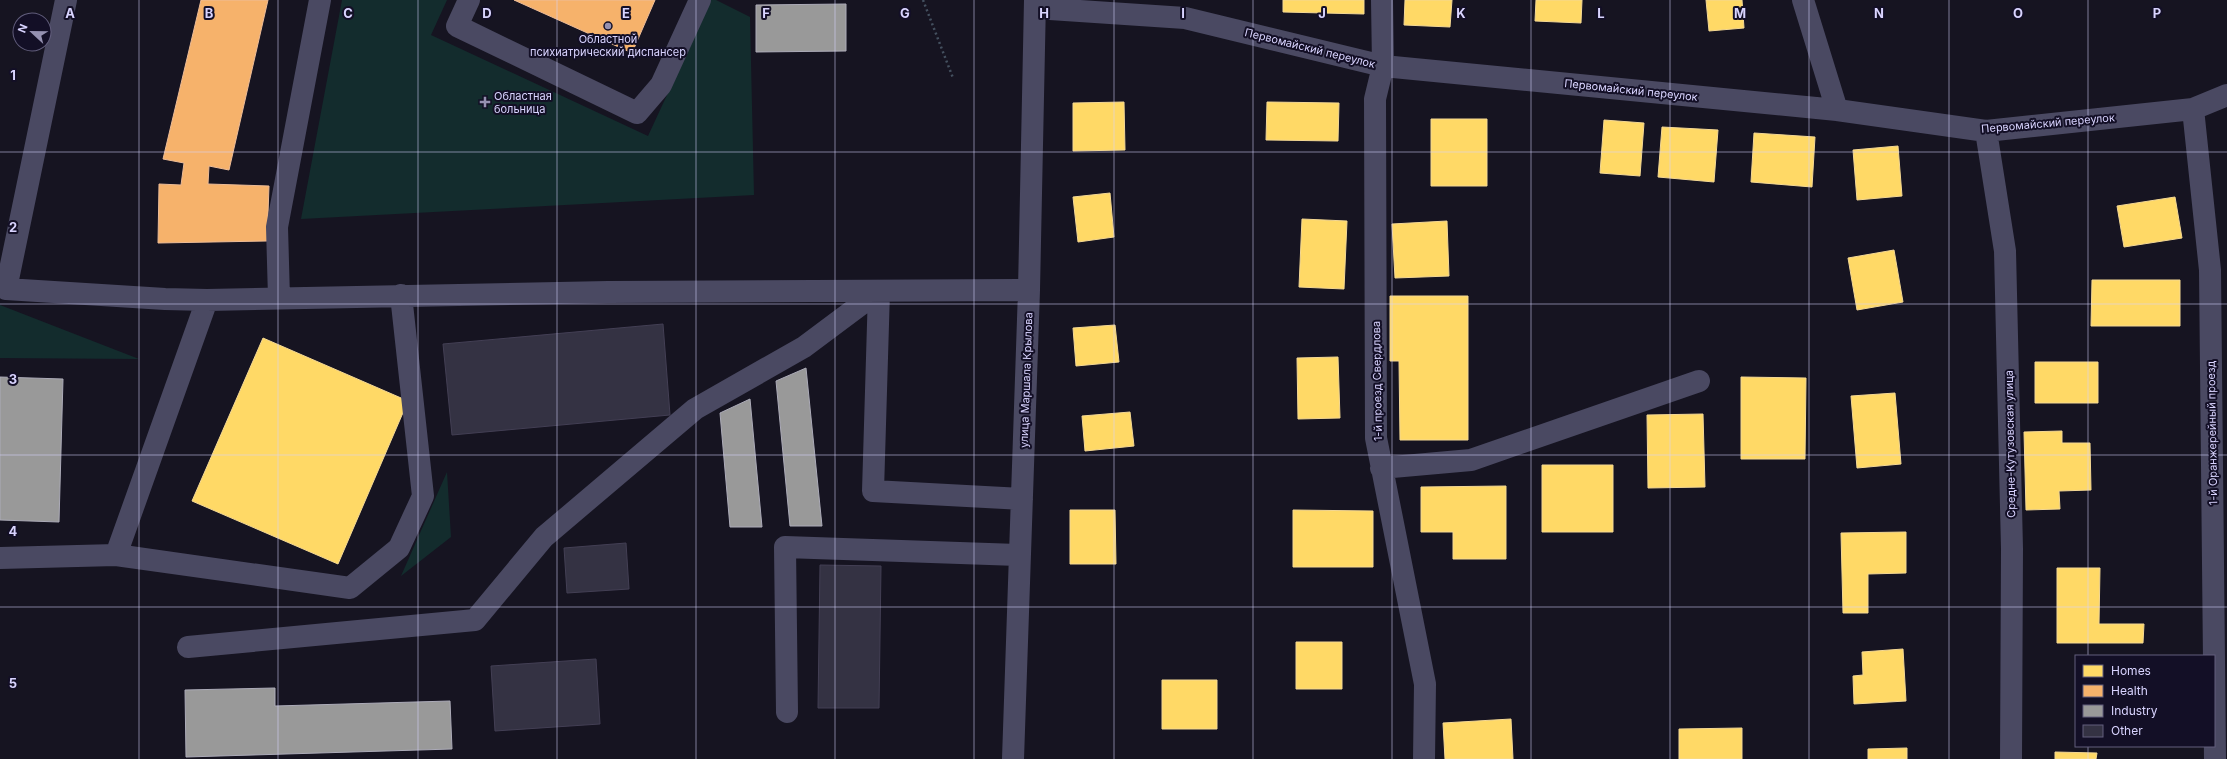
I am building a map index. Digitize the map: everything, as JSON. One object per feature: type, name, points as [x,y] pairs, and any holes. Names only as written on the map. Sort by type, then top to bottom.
[{"type":"street","points":[[66,0],[3,287],[165,299],[207,300],[608,292],[1029,290]]},
{"type":"street","points":[[279,298],[277,227],[320,0]]},
{"type":"street","points":[[469,0],[457,26],[637,113],[661,85],[700,0]]},
{"type":"street","name":"1-й проезд Свердлова","points":[[1382,0],[1383,66],[1375,99],[1376,438],[1425,684],[1424,759]]},
{"type":"street","points":[[1803,0],[1837,110]]},
{"type":"street","name":"Первомайский переулок","points":[[1035,4],[1186,18],[1383,66],[1837,110],[1986,130],[2193,109],[2227,95]]},
{"type":"street","name":"улица Маршала Крылова","points":[[1014,759],[1029,290],[1035,4]]},
{"type":"street","name":"1-й Оранжерейный проезд","points":[[2193,109],[2210,270],[2214,655]]},
{"type":"street","name":"Средне-Кутузовская улица","points":[[1986,130],[2005,251],[2012,550],[2012,759]]},
{"type":"street","points":[[879,291],[873,490],[1022,499]]},
{"type":"street","points":[[188,647],[475,620],[544,537],[695,409],[804,347],[879,291]]},
{"type":"street","points":[[0,558],[116,555],[350,588],[400,548],[423,496],[401,295]]},
{"type":"street","points":[[116,555],[207,300]]},
{"type":"street","points":[[1381,468],[1470,460],[1699,380]]},
{"type":"street","points":[[786,712],[785,547],[1020,554]]},
{"type":"street","name":"1-й Оранжерейный проезд","points":[[2215,747],[2215,759]]},
{"type":"path","points":[[923,0],[953,78]]},
{"type":"green space","points":[[342,0],[447,0],[431,35],[648,136],[711,0],[716,0],[750,17],[754,195],[301,219]]},
{"type":"green space","points":[[0,305],[139,359],[0,358]]},
{"type":"green space","points":[[447,472],[451,537],[401,576]]},
{"type":"building: Homes","points":[[1283,0],[1364,0],[1364,14],[1283,12]]},
{"type":"building: Homes","points":[[1405,0],[1452,0],[1450,27],[1404,25]]},
{"type":"building: Homes","points":[[1536,0],[1582,0],[1581,23],[1535,21]]},
{"type":"building: Homes","points":[[1706,0],[1742,0],[1744,28],[1709,31]]},
{"type":"building: Homes","points":[[1124,102],[1125,150],[1073,151],[1073,103]]},
{"type":"building: Homes","points":[[1267,102],[1339,103],[1338,141],[1266,140]]},
{"type":"building: Homes","points":[[1431,119],[1487,119],[1487,186],[1431,186]]},
{"type":"building: Homes","points":[[1604,120],[1644,123],[1640,176],[1600,173]]},
{"type":"building: Homes","points":[[1662,127],[1718,130],[1714,182],[1658,177]]},
{"type":"building: Homes","points":[[1754,133],[1815,137],[1812,187],[1751,182]]},
{"type":"building: Homes","points":[[1898,146],[1902,196],[1857,200],[1853,150]]},
{"type":"building: Homes","points":[[1110,193],[1114,237],[1078,242],[1073,197]]},
{"type":"building: Homes","points":[[2175,197],[2182,238],[2124,247],[2117,206]]},
{"type":"building: Homes","points":[[1302,219],[1347,221],[1344,289],[1299,287]]},
{"type":"building: Homes","points":[[1447,221],[1449,276],[1395,278],[1392,224]]},
{"type":"building: Homes","points":[[1894,250],[1903,302],[1857,310],[1848,258]]},
{"type":"building: Homes","points":[[2092,280],[2180,280],[2180,326],[2091,326]]},
{"type":"building: Homes","points":[[1390,296],[1468,296],[1468,440],[1400,440],[1399,361],[1390,361]]},
{"type":"building: Homes","points":[[1115,325],[1119,362],[1076,366],[1073,328]]},
{"type":"building: Homes","points":[[263,338],[408,401],[338,564],[192,501]]},
{"type":"building: Homes","points":[[1338,357],[1340,418],[1298,419],[1297,358]]},
{"type":"building: Homes","points":[[2035,362],[2098,362],[2098,403],[2035,403]]},
{"type":"building: Homes","points":[[1741,377],[1806,378],[1805,459],[1741,459]]},
{"type":"building: Homes","points":[[1895,393],[1901,464],[1857,468],[1851,396]]},
{"type":"building: Homes","points":[[1130,412],[1134,446],[1085,451],[1082,416]]},
{"type":"building: Homes","points":[[1703,414],[1705,487],[1648,488],[1647,415]]},
{"type":"building: Homes","points":[[2062,431],[2062,443],[2090,443],[2091,490],[2059,491],[2060,509],[2026,510],[2024,432]]},
{"type":"building: Homes","points":[[1542,465],[1613,465],[1613,532],[1542,532]]},
{"type":"building: Homes","points":[[1506,486],[1506,559],[1453,559],[1453,532],[1421,532],[1421,487]]},
{"type":"building: Homes","points":[[1070,510],[1115,510],[1116,564],[1070,564]]},
{"type":"building: Homes","points":[[1293,510],[1373,511],[1373,567],[1293,567]]},
{"type":"building: Homes","points":[[1906,532],[1906,573],[1868,574],[1868,613],[1843,613],[1841,533]]},
{"type":"building: Homes","points":[[2057,568],[2100,568],[2099,624],[2144,624],[2143,643],[2057,643]]},
{"type":"building: Homes","points":[[1296,642],[1342,642],[1342,689],[1296,689]]},
{"type":"building: Homes","points":[[1903,649],[1906,701],[1854,704],[1853,676],[1863,675],[1862,652]]},
{"type":"building: Homes","points":[[1162,680],[1217,680],[1217,729],[1162,729]]},
{"type":"building: Homes","points":[[1511,719],[1513,759],[1445,759],[1443,723]]},
{"type":"building: Homes","points":[[1742,728],[1742,759],[1679,759],[1679,729]]},
{"type":"building: Homes","points":[[1907,748],[1907,759],[1868,759],[1868,749]]},
{"type":"building: Homes","points":[[2055,752],[2097,753],[2096,759],[2055,759]]},
{"type":"building: Health","points":[[201,0],[268,0],[229,170],[209,166],[208,184],[269,186],[267,241],[158,243],[159,184],[181,185],[184,163],[163,159]]},
{"type":"building: Health","name":"Областной психиатрический диспансер","points":[[514,0],[655,0],[632,53]]},
{"type":"building: Industry","points":[[846,4],[846,51],[756,52],[756,5]]},
{"type":"building: Industry","points":[[806,368],[822,526],[790,526],[776,381]]},
{"type":"building: Industry","points":[[0,377],[63,379],[59,522],[0,520]]},
{"type":"building: Industry","points":[[750,399],[762,527],[730,527],[720,413]]},
{"type":"building: Industry","points":[[275,688],[275,706],[450,701],[452,749],[186,757],[185,690]]},
{"type":"building: Other","points":[[663,324],[670,415],[452,435],[443,344]]},
{"type":"building: Other","points":[[626,543],[629,589],[567,593],[564,548]]},
{"type":"building: Other","points":[[820,565],[881,566],[879,708],[818,708]]},
{"type":"building: Other","points":[[596,659],[600,724],[495,731],[491,666]]},
{"type":"place","name":"Областной психиатрический диспансер","points":[[608,26]]},
{"type":"place","name":"Областная больница","points":[[485,102]]}]
